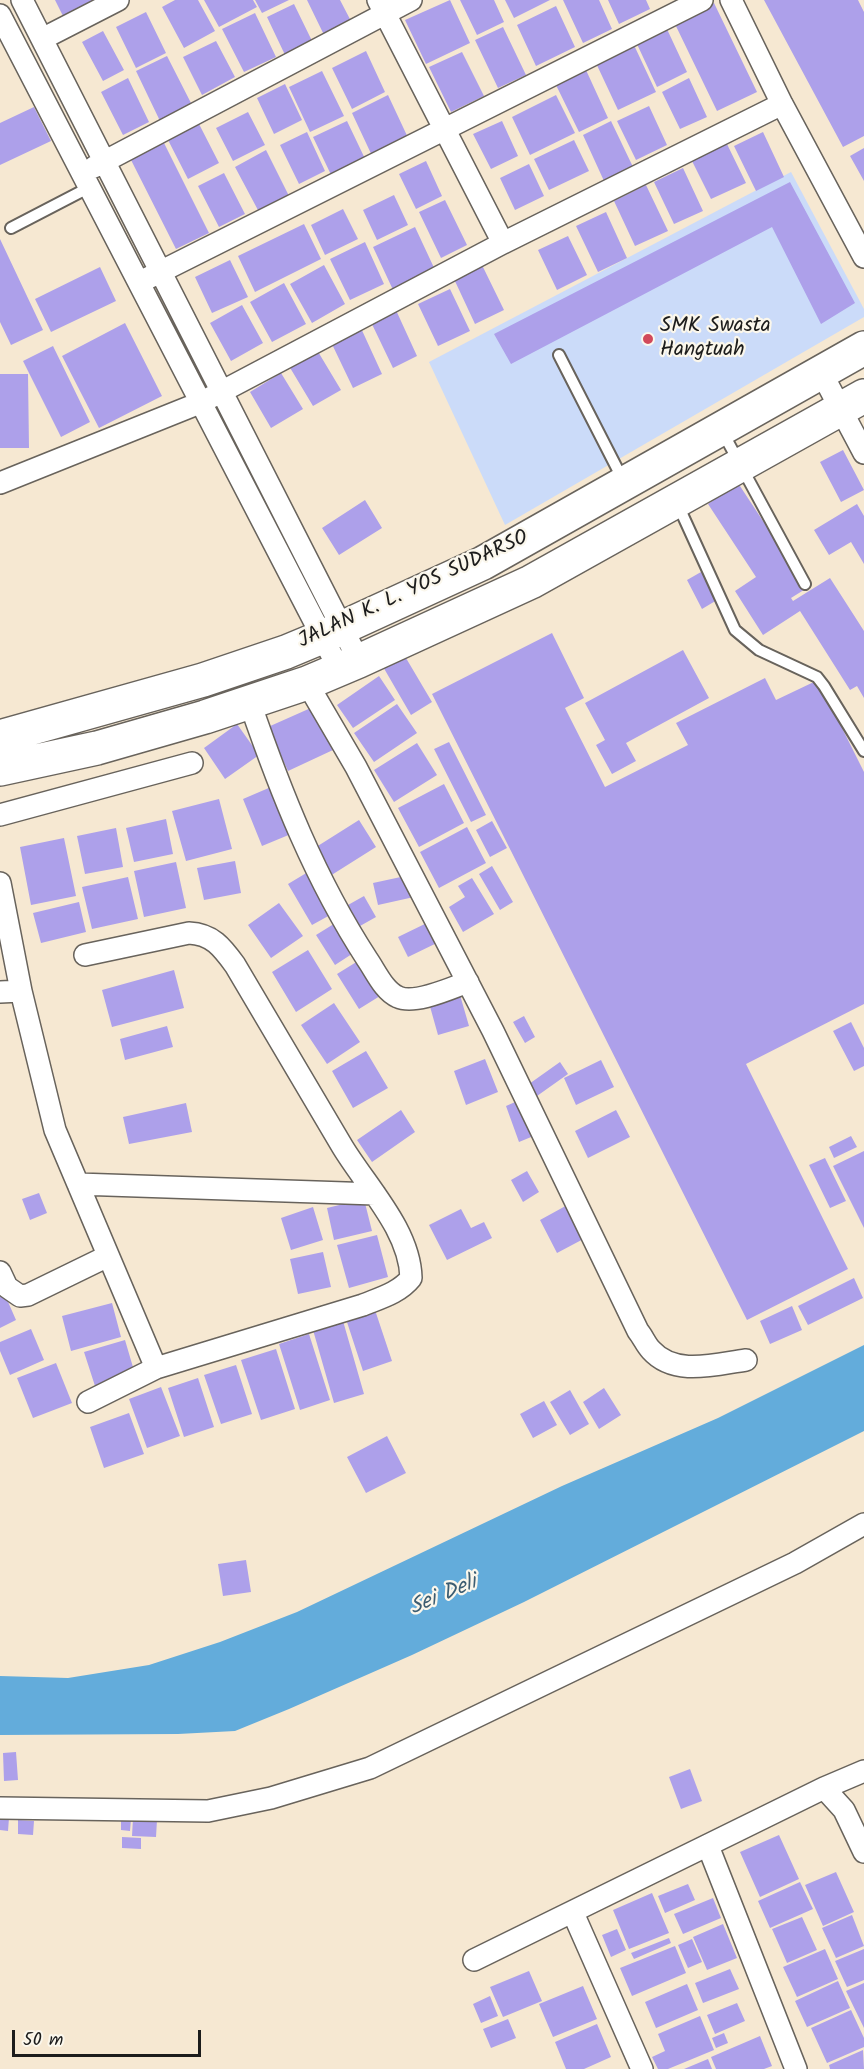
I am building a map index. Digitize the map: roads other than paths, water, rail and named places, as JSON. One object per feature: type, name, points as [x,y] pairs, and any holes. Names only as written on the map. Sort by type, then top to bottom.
[{"type":"highway","name":"JALAN K. L. YOS SUDARSO","points":[[0,737],[203,680],[286,652],[332,632],[483,563],[864,348]]},
{"type":"highway","name":"JALAN K. L. YOS SUDARSO","points":[[0,769],[253,713],[307,683],[531,582],[852,402]]},
{"type":"street","points":[[22,0],[221,392],[332,632]]},
{"type":"street","points":[[42,39],[118,0]]},
{"type":"street","points":[[86,180],[104,161],[382,7],[411,0]]},
{"type":"street","points":[[139,282],[702,0]]},
{"type":"street","points":[[731,0],[782,104],[864,257]]},
{"type":"street","points":[[382,7],[502,243]]},
{"type":"street","points":[[0,15],[202,402],[349,665]]},
{"type":"street","points":[[0,483],[202,402],[502,243],[782,104]]},
{"type":"street","points":[[821,372],[852,402],[864,453]]},
{"type":"street","points":[[307,683],[356,767],[468,982],[638,1331],[652,1351],[665,1361],[692,1368],[746,1360]]},
{"type":"street","points":[[253,713],[288,806],[318,875],[351,934],[386,988],[397,997],[410,1001],[468,982]]},
{"type":"street","points":[[0,816],[192,763]]},
{"type":"street","points":[[0,883],[10,992],[52,1121],[156,1368]]},
{"type":"street","points":[[85,956],[189,933],[211,938],[223,948],[344,1149],[403,1239],[411,1272],[411,1278],[405,1285],[391,1294],[363,1305],[156,1368],[88,1402]]},
{"type":"street","points":[[78,1184],[375,1194]]},
{"type":"street","points":[[0,1272],[7,1287],[20,1296],[28,1295],[108,1256]]},
{"type":"street","points":[[0,1808],[208,1811],[271,1798],[370,1768],[795,1563],[864,1524]]},
{"type":"street","points":[[474,1960],[824,1788],[864,1772]]},
{"type":"street","points":[[824,1788],[844,1810],[864,1852]]},
{"type":"street","points":[[708,1846],[796,2069]]},
{"type":"street","points":[[573,1913],[642,2069]]},
{"type":"lane","points":[[11,228],[86,180]]},
{"type":"lane","points":[[559,355],[625,483]]},
{"type":"lane","points":[[721,429],[805,584]]},
{"type":"lane","points":[[677,501],[735,630],[759,650],[817,677],[864,751]]},
{"type":"water","name":"Sei Deli","points":[[864,1345],[864,1431],[524,1602],[412,1655],[235,1731],[178,1734],[0,1735],[0,1676],[68,1678],[149,1665],[220,1642],[297,1612],[562,1486],[718,1418]]},
{"type":"place","name":"SMK Swasta Hangtuah","points":[[648,339]]}]
